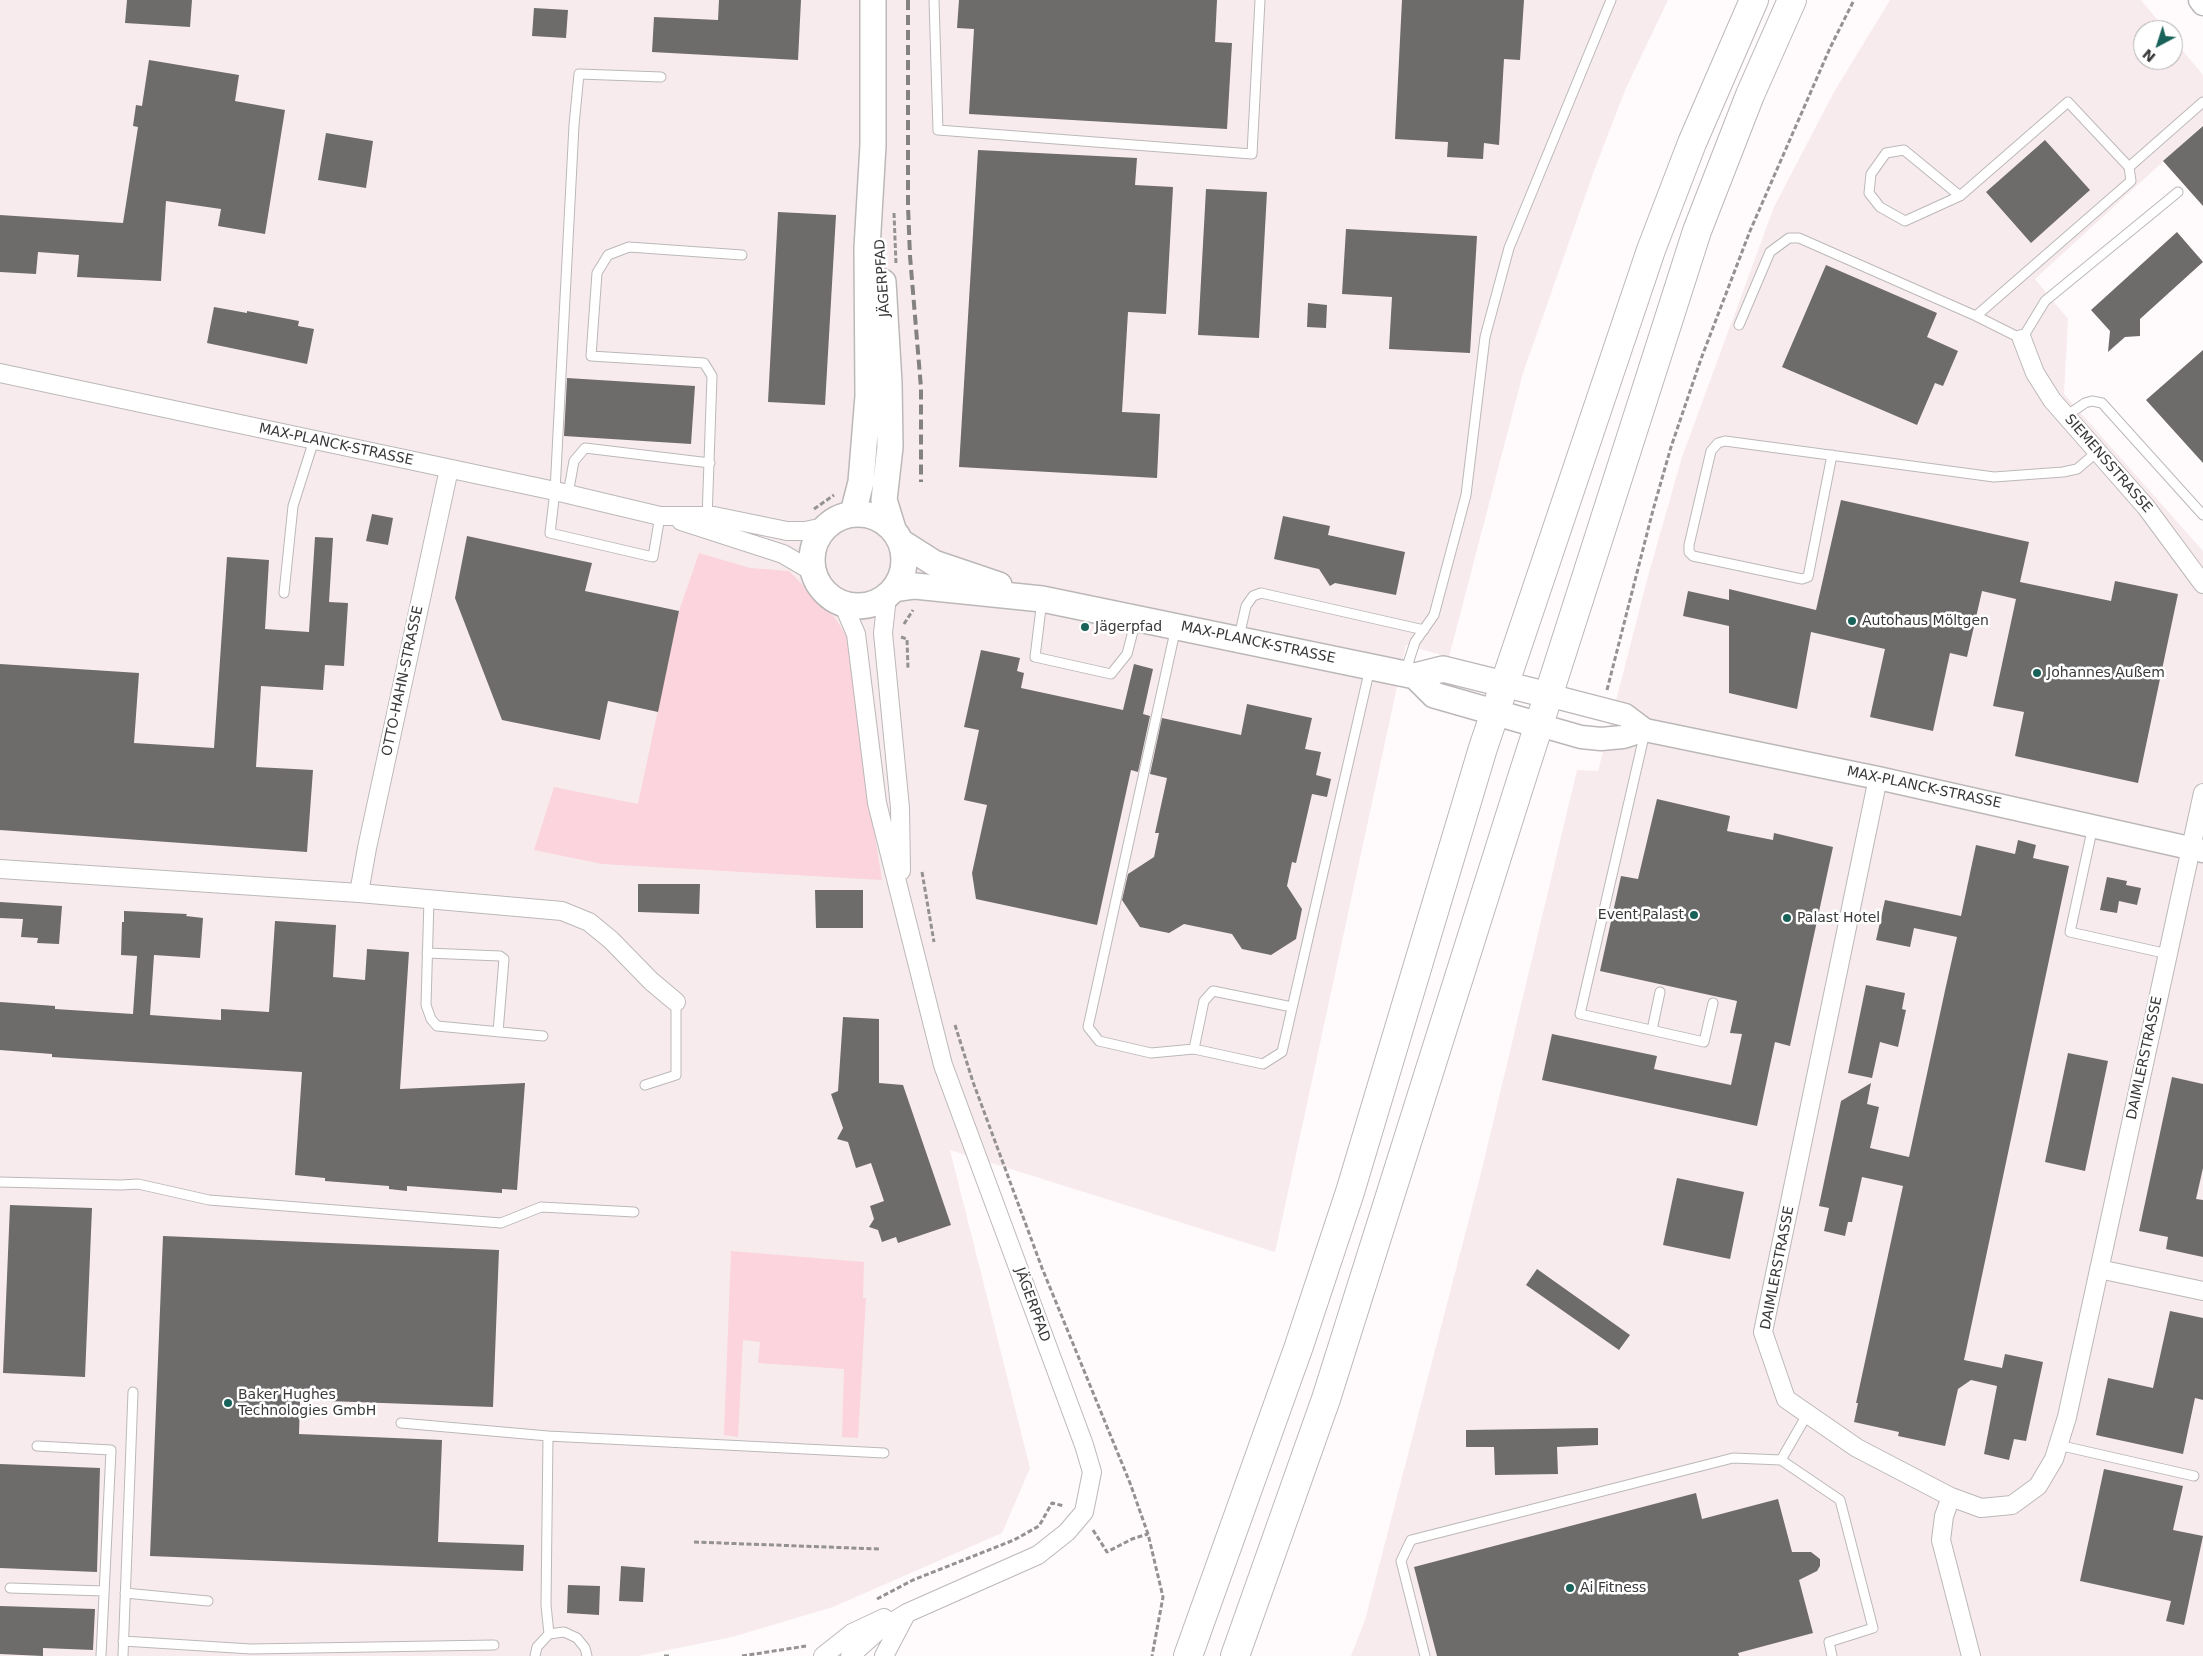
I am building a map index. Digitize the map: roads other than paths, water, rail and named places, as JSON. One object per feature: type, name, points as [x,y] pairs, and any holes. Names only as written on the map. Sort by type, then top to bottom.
[{"type":"main road","name":"JÄGERPFAD","points":[[853,513],[861,482],[868,396],[867,248],[873,145],[873,0]]},
{"type":"main road","points":[[1188,1656],[1299,1346],[1350,1192],[1495,712],[1651,250],[1692,143],[1754,0]]},
{"type":"main road","points":[[1235,1656],[1326,1398],[1697,231],[1750,95],[1792,0]]},
{"type":"main road","name":"JÄGERPFAD","points":[[873,145],[889,383],[890,447],[884,500],[897,535]]},
{"type":"main road","points":[[853,513],[868,514],[882,520],[897,535],[905,558],[902,574],[890,593],[873,604],[836,606],[819,585],[809,577],[811,555],[815,540],[824,527],[837,518],[853,513]]},
{"type":"main road","name":"MAX-PLANCK-STRASSE","points":[[897,535],[934,564],[1042,599]]},
{"type":"main road","name":"MAX-PLANCK-STRASSE","points":[[890,593],[915,586],[1042,599],[1410,675],[1443,669],[1548,695]]},
{"type":"main road","name":"MAX-PLANCK-STRASSE","points":[[1410,675],[1434,695],[1539,725]]},
{"type":"street","points":[[2200,0],[2203,4]]},
{"type":"street","name":"SIEMENSSTRASSE","points":[[2022,339],[2036,372],[2052,400],[2146,507],[2203,584]]},
{"type":"street","name":"MAX-PLANCK-STRASSE","points":[[0,373],[561,492],[665,517],[787,531],[805,531],[824,527]]},
{"type":"street","name":"OTTO-HAHN-STRASSE","points":[[360,894],[367,848],[450,469]]},
{"type":"street","name":"MAX-PLANCK-STRASSE","points":[[707,523],[783,554],[809,577]]},
{"type":"street","points":[[890,593],[890,634],[900,808],[902,901]]},
{"type":"street","points":[[836,606],[856,634],[877,803],[902,901]]},
{"type":"street","name":"MAX-PLANCK-STRASSE","points":[[1548,695],[1625,715],[1645,730],[1878,778],[2197,849]]},
{"type":"street","name":"MAX-PLANCK-STRASSE","points":[[1539,725],[1581,737],[1601,739],[1623,737],[1645,730]]},
{"type":"street","name":"DAIMLERSTRASSE","points":[[1878,778],[1763,1332],[1786,1398],[1857,1448],[1951,1497],[1981,1508],[2012,1505],[2038,1486],[2054,1459],[2068,1417],[2168,954],[2197,849]]},
{"type":"street","points":[[2197,849],[2203,793]]},
{"type":"street","points":[[0,870],[429,899],[562,911],[589,922],[611,940],[651,981],[676,1002]]},
{"type":"street","name":"JÄGERPFAD","points":[[902,901],[943,1065],[1084,1445],[1092,1472],[1084,1512],[1067,1532],[1038,1555],[907,1614]]},
{"type":"street","points":[[2099,1269],[2203,1291]]},
{"type":"street","points":[[1951,1497],[1944,1516],[1940,1540],[1971,1656]]},
{"type":"street","points":[[823,1656],[852,1633],[880,1619],[907,1614]]},
{"type":"street","points":[[850,1656],[879,1630],[907,1614]]},
{"type":"street","points":[[884,1656],[907,1614]]},
{"type":"lane","points":[[934,0],[938,130],[1252,154],[1260,0]]},
{"type":"lane","points":[[1410,675],[1415,642],[1434,615],[1466,496],[1485,337],[1509,248],[1611,0]]},
{"type":"lane","points":[[561,492],[574,125],[579,74],[661,77]]},
{"type":"lane","points":[[1960,196],[1904,150],[1886,153],[1871,174],[1869,193],[1880,207],[1905,221],[1960,196],[2068,102],[2129,167],[2131,180],[1976,316]]},
{"type":"lane","points":[[2129,167],[2203,102]]},
{"type":"lane","points":[[1738,325],[1770,252],[1789,238],[1799,238],[1976,316],[2022,339],[2045,301],[2178,192]]},
{"type":"lane","points":[[707,523],[712,376],[704,363],[591,356],[597,273],[608,255],[629,247],[742,255]]},
{"type":"lane","points":[[2066,416],[2085,403],[2092,401],[2102,403],[2203,515]]},
{"type":"lane","points":[[284,593],[293,506],[314,440]]},
{"type":"lane","points":[[1832,455],[1808,577],[1802,580],[1693,556],[1689,552],[1688,545],[1711,451],[1718,443],[1725,441],[1832,455],[1994,477],[2063,472],[2077,469],[2098,452]]},
{"type":"lane","points":[[665,517],[653,557],[550,533],[561,492],[574,461],[585,448],[710,463]]},
{"type":"lane","points":[[1238,639],[1246,606],[1253,596],[1261,593],[1424,630]]},
{"type":"lane","points":[[1042,599],[1034,656],[1111,674],[1127,654],[1136,618]]},
{"type":"lane","points":[[1176,626],[1088,1027],[1099,1041],[1151,1053],[1194,1049],[1263,1064],[1282,1052],[1370,666]]},
{"type":"lane","points":[[1645,730],[1580,1014],[1704,1042],[1713,1003]]},
{"type":"lane","points":[[2093,826],[2070,932],[2168,954]]},
{"type":"lane","points":[[429,899],[426,1005],[431,1019],[437,1026],[543,1036]]},
{"type":"lane","points":[[427,953],[500,956],[504,959],[498,1032]]},
{"type":"lane","points":[[1194,1049],[1204,1001],[1213,991],[1292,1007]]},
{"type":"lane","points":[[1652,1030],[1660,992]]},
{"type":"lane","points":[[646,1085],[676,1075],[676,1002]]},
{"type":"lane","points":[[0,1182],[138,1184],[209,1200],[501,1223],[541,1207],[634,1212]]},
{"type":"lane","points":[[123,1656],[133,1392]]},
{"type":"lane","points":[[1781,1460],[1808,1413]]},
{"type":"lane","points":[[401,1423],[548,1436],[884,1453]]},
{"type":"lane","points":[[548,1436],[546,1605],[549,1634]]},
{"type":"lane","points":[[37,1446],[111,1450],[101,1656]]},
{"type":"lane","points":[[2058,1446],[2194,1476]]},
{"type":"lane","points":[[1425,1656],[1401,1561],[1411,1540],[1733,1458],[1781,1460],[1840,1500],[1873,1628],[1828,1642],[1832,1656]]},
{"type":"lane","points":[[10,1588],[104,1591]]},
{"type":"lane","points":[[125,1593],[208,1601]]},
{"type":"lane","points":[[535,1656],[537,1647],[549,1634],[564,1632],[577,1638],[585,1648],[587,1656]]},
{"type":"lane","points":[[123,1641],[251,1649],[494,1645]]},
{"type":"railway","points":[[908,0],[908,206],[910,256],[921,388],[921,482]]},
{"type":"place","name":"Autohaus Möltgen","points":[[1852,621]]},
{"type":"place","name":"Jägerpfad","points":[[1085,627]]},
{"type":"place","name":"Johannes Außem","points":[[2037,673]]},
{"type":"place","name":"Event Palast","points":[[1694,915]]},
{"type":"place","name":"Palast Hotel","points":[[1787,918]]},
{"type":"place","name":"Baker Hughes Technologies GmbH","points":[[228,1403]]},
{"type":"place","name":"Ai Fitness","points":[[1570,1588]]}]
